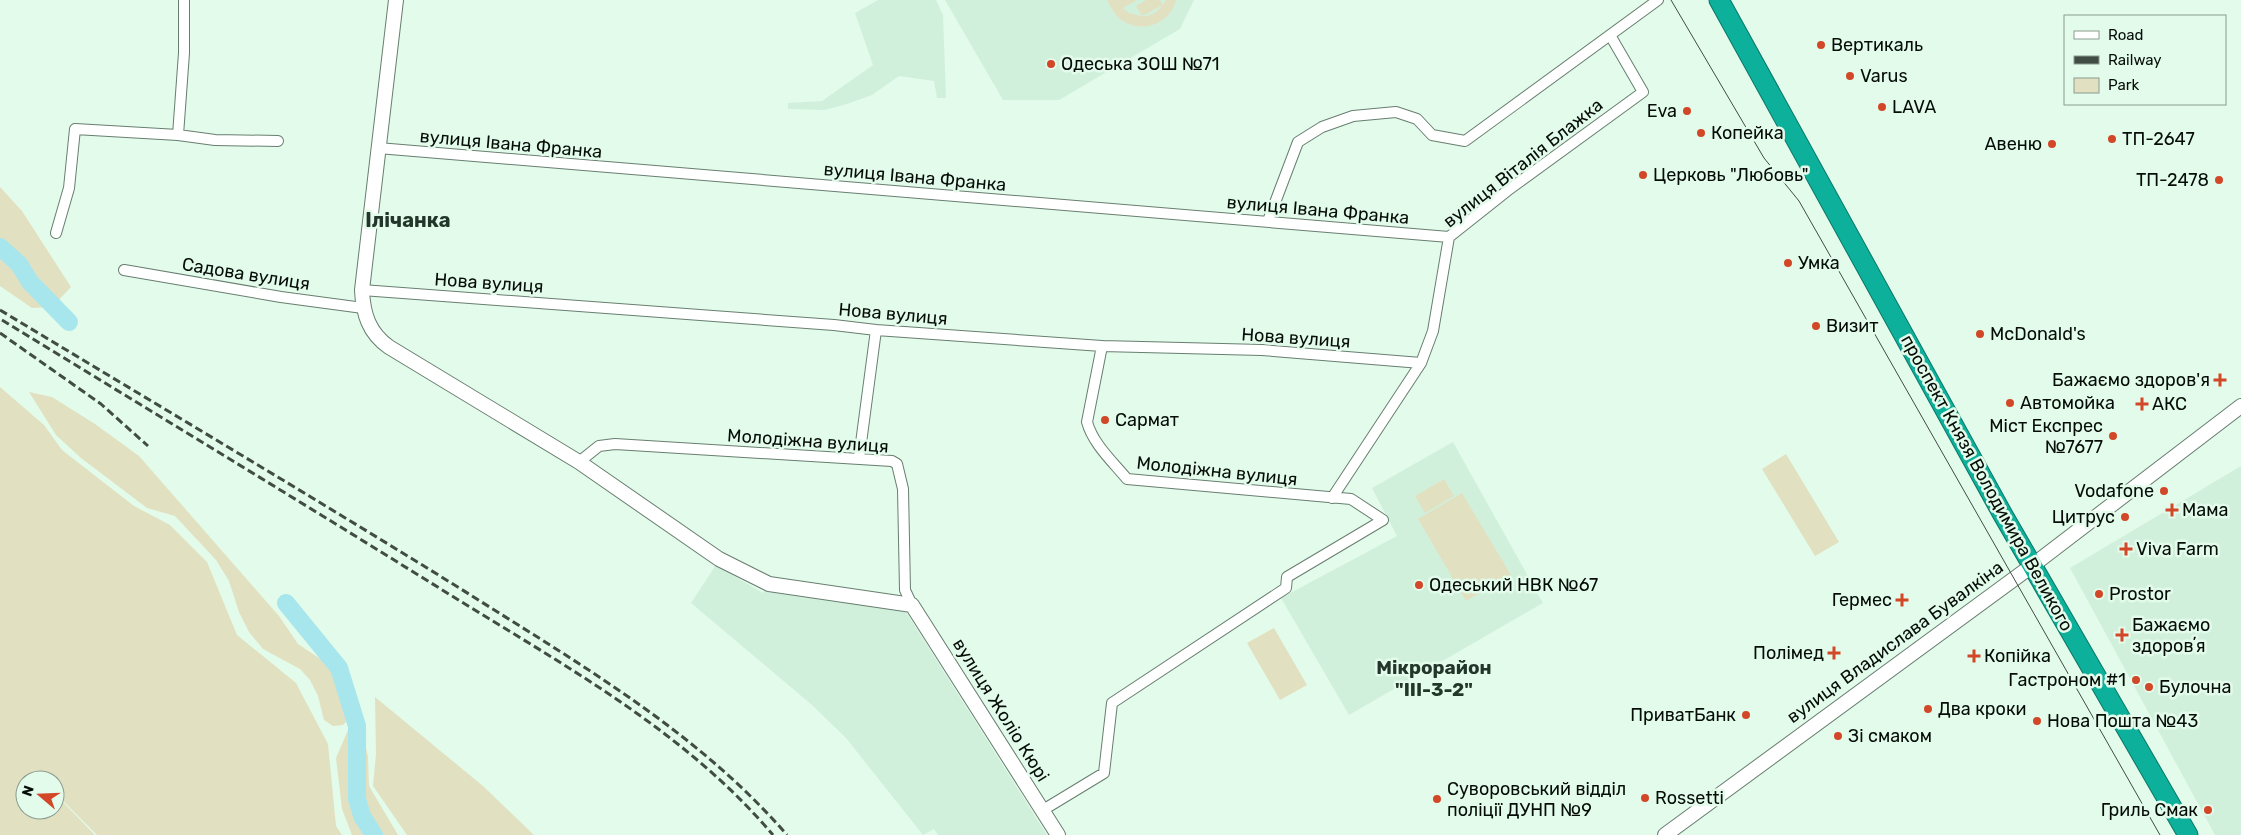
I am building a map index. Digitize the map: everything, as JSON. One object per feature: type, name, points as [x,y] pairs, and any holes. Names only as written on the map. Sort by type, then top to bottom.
[{"type":"highway","name":"проспект Князя Володимира Великого","points":[[1719,0],[1940,401],[2188,835]]},
{"type":"street","points":[[178,135],[184,53],[184,0]]},
{"type":"street","points":[[396,0],[362,290],[363,308],[372,331],[381,341],[579,462],[719,559],[763,582],[912,605]]},
{"type":"street","points":[[1268,221],[1298,142],[1322,127],[1353,116],[1396,112],[1417,119],[1432,136],[1465,141],[1658,0]]},
{"type":"street","name":"вулиця Віталія Блажка","points":[[1332,498],[1421,363],[1433,331],[1449,237],[1507,191],[1643,92],[1610,36]]},
{"type":"street","points":[[56,233],[69,188],[75,129],[178,135],[215,140],[278,142]]},
{"type":"street","name":"вулиця Івана Франка","points":[[378,148],[1449,237]]},
{"type":"street","name":"Садова вулиця","points":[[124,270],[281,297],[363,308]]},
{"type":"street","name":"Нова вулиця","points":[[362,290],[1102,346],[1262,350],[1421,363]]},
{"type":"street","points":[[859,458],[876,330]]},
{"type":"street","name":"Молодіжна вулиця","points":[[1102,346],[1087,422],[1089,430],[1099,445],[1127,479],[1332,498]]},
{"type":"street","name":"вулиця Владислава Бувалкіна","points":[[1665,835],[2033,565],[2241,406]]},
{"type":"street","name":"Молодіжна вулиця","points":[[579,462],[599,446],[615,444],[892,461],[897,464],[903,489],[905,590],[912,605]]},
{"type":"street","points":[[1043,810],[1104,773],[1112,704],[1286,588],[1287,577],[1383,520],[1350,499],[1332,498]]},
{"type":"street","name":"вулиця Жоліо Кюрі","points":[[912,605],[1058,835]]},
{"type":"shaded area","points":[[878,0],[936,0],[943,15],[946,98],[937,98],[934,81],[899,76],[872,95],[847,104],[825,110],[788,109],[788,103],[822,101],[873,65],[855,13]]},
{"type":"shaded area","name":"Одеська ЗОШ №71","points":[[945,0],[1194,0],[1180,29],[1059,100],[1003,100]]},
{"type":"shaded area","name":"Одеський НВК №67","points":[[1453,442],[1543,603],[1349,715],[1281,598],[1397,536],[1372,488]]},
{"type":"shaded area","points":[[2241,466],[2241,835],[2215,835],[2070,568]]},
{"type":"shaded area","points":[[716,565],[763,593],[767,586],[891,606],[906,612],[1047,835],[938,835],[934,829],[923,835],[846,738],[812,705],[691,603]]},
{"type":"green space","points":[[1107,0],[1137,0],[1123,8],[1129,13],[1146,16],[1153,14],[1166,0],[1176,0],[1173,8],[1162,20],[1155,24],[1139,26],[1131,25],[1120,19]]},
{"type":"green space","points":[[1146,0],[1160,0],[1163,5],[1142,16],[1136,6]]},
{"type":"green space","points":[[0,187],[22,211],[71,287],[52,307],[32,308],[0,286]]},
{"type":"green space","points":[[0,387],[44,425],[62,450],[134,506],[170,525],[207,562],[237,635],[296,683],[328,744],[336,826],[342,835],[97,835],[65,803],[65,770],[32,770],[30,768],[32,770],[15,770],[15,820],[65,820],[65,804],[95,835],[0,835]]},
{"type":"green space","points":[[29,392],[52,397],[95,424],[139,456],[279,616],[298,644],[328,664],[348,706],[351,717],[343,725],[333,726],[324,720],[318,696],[310,680],[300,669],[263,649],[249,632],[239,612],[229,581],[216,560],[175,516],[147,508],[81,458],[56,435]]},
{"type":"green space","points":[[1786,454],[1839,542],[1815,556],[1762,469]]},
{"type":"green space","points":[[1444,479],[1454,496],[1425,513],[1415,496]]},
{"type":"green space","points":[[1462,493],[1511,575],[1466,601],[1418,519]]},
{"type":"green space","points":[[1274,628],[1307,685],[1280,700],[1247,643]]},
{"type":"green space","points":[[375,697],[483,786],[534,835],[407,835],[373,786],[376,754]]},
{"type":"green space","points":[[348,730],[362,730],[368,757],[369,786],[398,835],[352,835],[342,809],[336,758]]},
{"type":"waterway","points":[[0,247],[19,264],[30,282],[69,322]]},
{"type":"waterway","points":[[286,603],[339,668],[357,726],[357,799],[362,816],[374,835]]},
{"type":"tram line","points":[[1671,0],[1764,158],[1799,201],[2160,835]]},
{"type":"railway","points":[[0,310],[289,483],[591,671],[675,731],[714,763],[752,798],[787,835]]},
{"type":"railway","points":[[2,320],[538,648],[622,703],[702,764],[739,798],[773,835]]},
{"type":"railway","points":[[0,333],[101,404],[148,446]]},
{"type":"place","name":"Вертикаль","points":[[1821,45]]},
{"type":"place","name":"Одеська ЗОШ №71","points":[[1051,64]]},
{"type":"place","name":"Varus","points":[[1850,76]]},
{"type":"place","name":"LAVA","points":[[1882,107]]},
{"type":"place","name":"Eva","points":[[1687,111]]},
{"type":"place","name":"Копейка","points":[[1701,133]]},
{"type":"place","name":"ТП-2647","points":[[2112,139]]},
{"type":"place","name":"Авеню","points":[[2052,144]]},
{"type":"place","name":"Церковь \"Любовь\"","points":[[1643,175]]},
{"type":"place","name":"ТП-2478","points":[[2219,180]]},
{"type":"place","name":"Умка","points":[[1788,263]]},
{"type":"place","name":"Визит","points":[[1816,326]]},
{"type":"place","name":"McDonald's","points":[[1980,334]]},
{"type":"place","name":"Бажаємо здоров'я","points":[[2220,380]]},
{"type":"place","name":"Автомойка","points":[[2010,403]]},
{"type":"place","name":"АКС","points":[[2142,404]]},
{"type":"place","name":"Сармат","points":[[1105,420]]},
{"type":"place","name":"Міст Експрес №7677","points":[[2113,436]]},
{"type":"place","name":"Vodafone","points":[[2164,491]]},
{"type":"place","name":"Мама","points":[[2172,510]]},
{"type":"place","name":"Цитрус","points":[[2125,517]]},
{"type":"place","name":"Viva Farm","points":[[2126,549]]},
{"type":"place","name":"Одеський НВК №67","points":[[1419,585]]},
{"type":"place","name":"Prostor","points":[[2099,594]]},
{"type":"place","name":"Гермес","points":[[1902,600]]},
{"type":"place","name":"Бажаємо здоровʼя","points":[[2122,635]]},
{"type":"place","name":"Полімед","points":[[1834,653]]},
{"type":"place","name":"Копійка","points":[[1974,656]]},
{"type":"place","name":"Гастроном #1","points":[[2136,680]]},
{"type":"place","name":"Булочна","points":[[2149,687]]},
{"type":"place","name":"Два кроки","points":[[1928,709]]},
{"type":"place","name":"ПриватБанк","points":[[1746,715]]},
{"type":"place","name":"Нова Пошта №43","points":[[2037,721]]},
{"type":"place","name":"Зі смаком","points":[[1838,736]]},
{"type":"place","name":"Rossetti","points":[[1645,798]]},
{"type":"place","name":"Суворовський відділ поліції ДУНП №9","points":[[1437,799]]},
{"type":"place","name":"Гриль Смак","points":[[2208,810]]},
{"type":"district","name":"Ілічанка","points":[[408,220]]},
{"type":"district","name":"Мікрорайон \"ІІІ-3-2\"","points":[[1434,678]]}]
